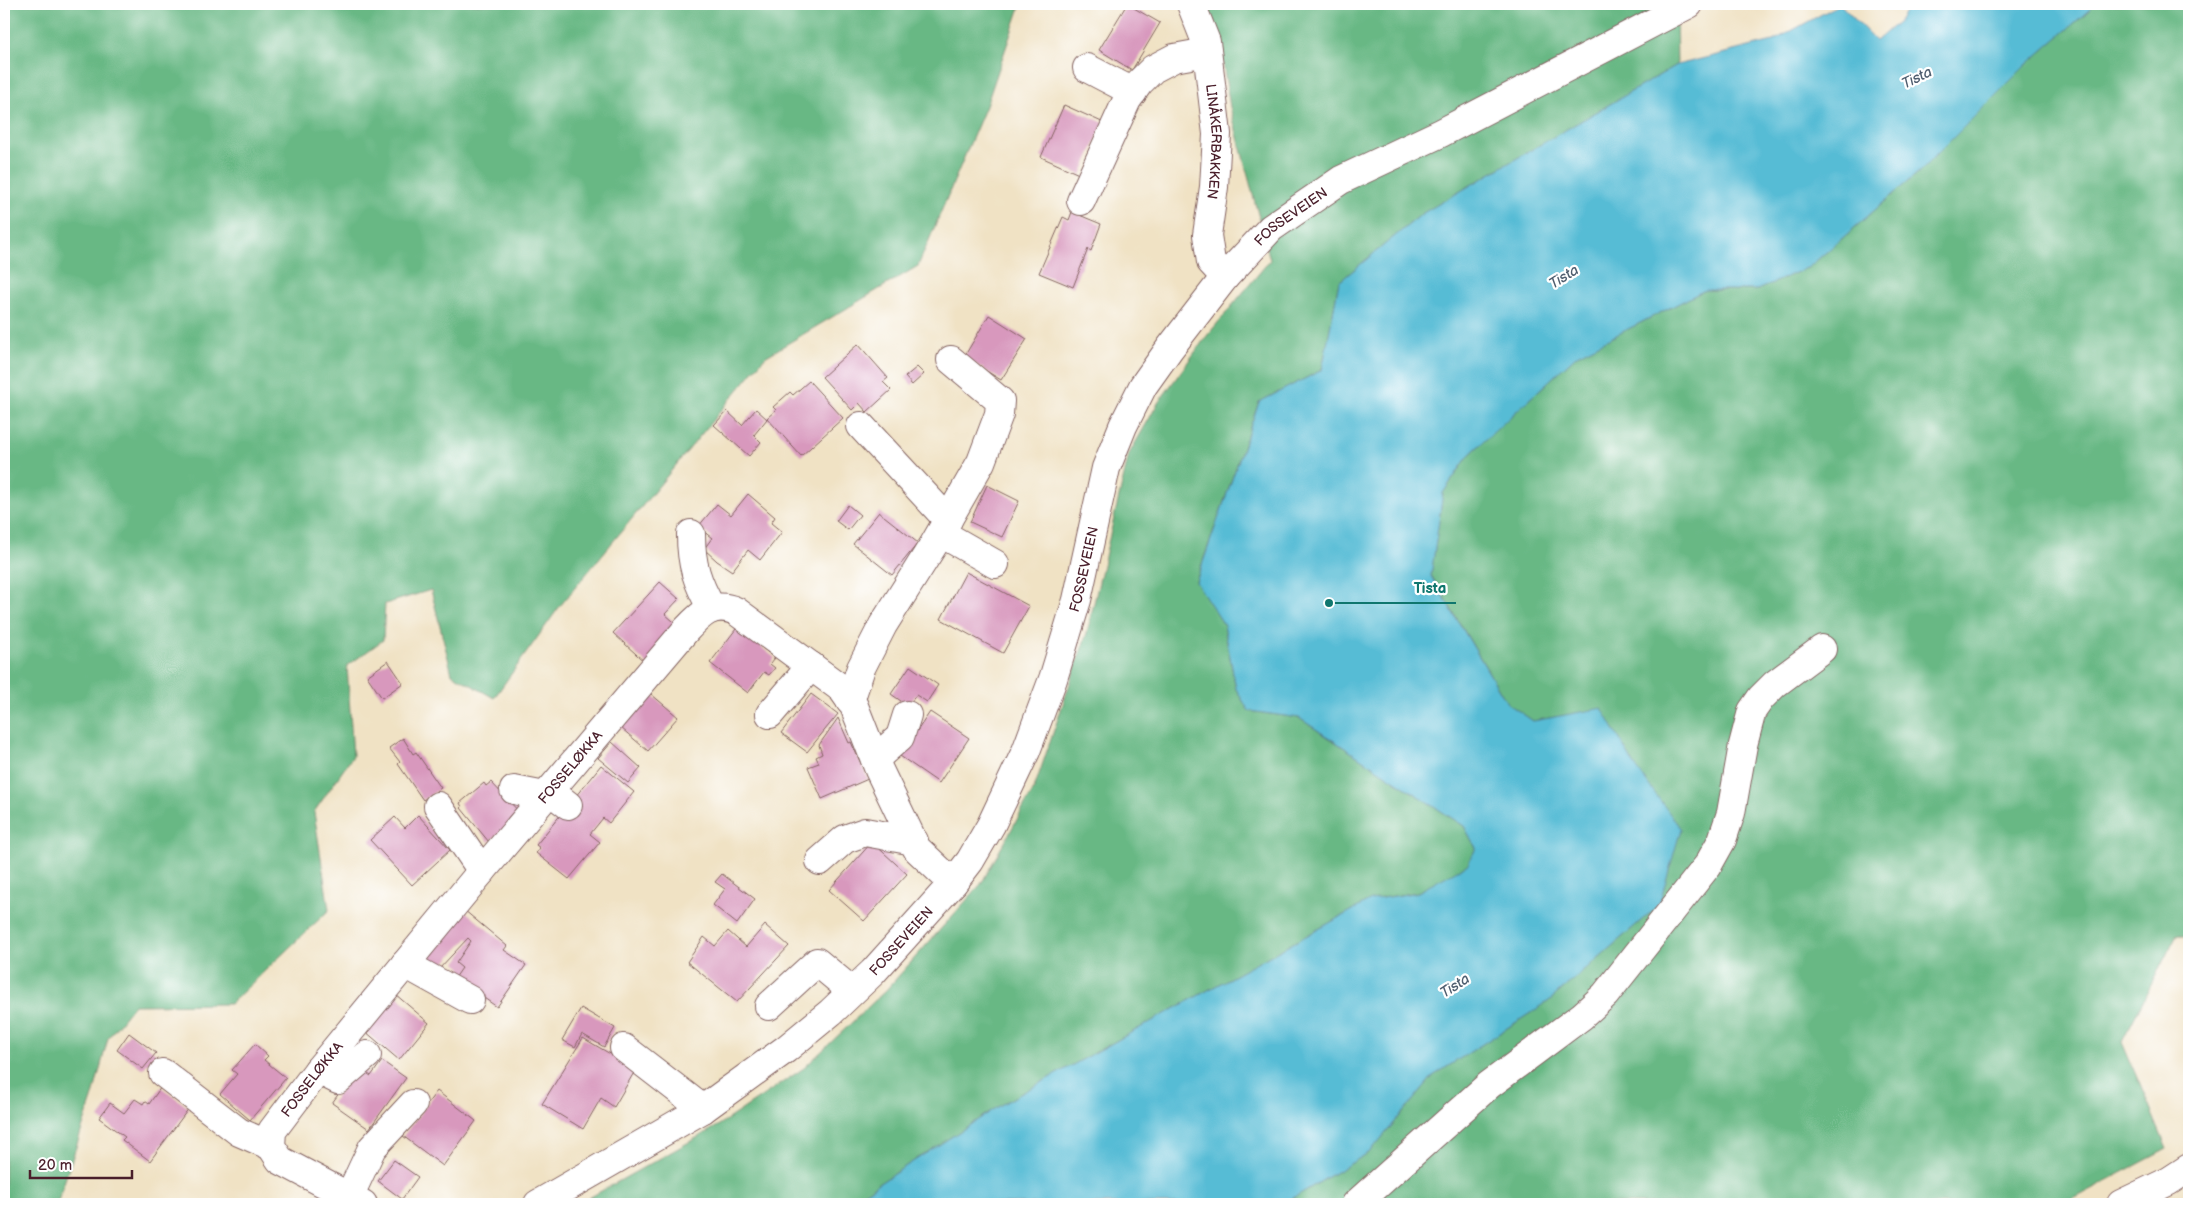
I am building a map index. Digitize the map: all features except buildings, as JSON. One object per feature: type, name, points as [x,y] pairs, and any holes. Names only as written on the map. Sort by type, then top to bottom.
[{"type":"street","name":"LINÅKERBAKKEN","points":[[1191,4],[1206,42],[1217,134],[1214,187],[1207,235],[1211,262],[1225,277]]},
{"type":"street","name":"FOSSEVEIEN","points":[[538,1204],[703,1109],[786,1049],[852,992],[953,883],[970,861],[991,825],[1026,750],[1053,679],[1077,600],[1106,468],[1123,426],[1143,386],[1170,348],[1225,277],[1271,228],[1341,180],[1441,133],[1689,4]]},
{"type":"street","points":[[1080,202],[1128,100],[1139,84],[1153,70],[1174,58],[1207,52]]},
{"type":"street","points":[[1087,68],[1133,92]]},
{"type":"street","points":[[850,701],[861,668],[883,625],[981,462],[999,414],[1000,401],[951,360]]},
{"type":"street","points":[[862,426],[944,526],[995,564]]},
{"type":"street","points":[[691,534],[691,555],[696,579],[712,609],[726,607],[736,611],[842,689],[850,701],[918,849],[953,883]]},
{"type":"street","name":"FOSSELØKKA","points":[[271,1146],[272,1131],[318,1070],[405,964],[482,871],[555,797],[686,630],[698,617],[712,609]]},
{"type":"street","points":[[1356,1204],[1489,1086],[1582,1016],[1605,995],[1694,883],[1722,840],[1731,813],[1743,745],[1752,711],[1761,698],[1776,684],[1822,649]]},
{"type":"street","points":[[770,714],[811,666]]},
{"type":"street","points":[[875,759],[900,737],[907,715]]},
{"type":"street","points":[[514,790],[555,797]]},
{"type":"street","points":[[438,806],[482,871]]},
{"type":"street","points":[[820,861],[845,839],[865,832],[914,841]]},
{"type":"street","points":[[769,1006],[817,962],[852,992]]},
{"type":"street","points":[[405,964],[470,1000]]},
{"type":"street","points":[[624,1048],[703,1109]]},
{"type":"street","points":[[318,1070],[338,1080],[367,1055]]},
{"type":"street","points":[[163,1073],[239,1132],[271,1146],[280,1160],[356,1201],[372,1148],[413,1104]]},
{"type":"street","points":[[2122,1204],[2169,1181],[2189,1168]]},
{"type":"green space","points":[[4,4],[1021,4],[986,106],[918,266],[765,357],[560,606],[494,698],[452,674],[431,590],[385,604],[383,640],[347,666],[353,756],[314,812],[329,910],[230,1004],[134,1005],[108,1038],[93,1096],[57,1204],[4,1204]]},
{"type":"green space","points":[[1207,4],[1676,4],[1677,65],[1423,213],[1339,282],[1322,370],[1259,402],[1196,581],[1224,625],[1236,689],[1249,711],[1299,718],[1464,826],[1476,848],[1468,865],[1418,892],[1371,900],[1004,1103],[847,1204],[578,1204],[716,1127],[804,1068],[886,990],[981,884],[1034,789],[1087,633],[1129,454],[1158,403],[1206,337],[1270,260],[1230,107],[1218,33]]},
{"type":"green space","points":[[2096,4],[2189,4],[2189,938],[2177,934],[2122,1042],[2167,1149],[2063,1204],[1283,1204],[1370,1152],[1433,1076],[1549,1001],[1659,905],[1635,766],[1602,709],[1533,721],[1507,703],[1431,575],[1443,493],[1469,455],[1577,355],[1705,290],[1757,290],[1809,267],[1920,171],[2025,66]]},
{"type":"water","name":"Tista","points":[[1840,4],[1876,41],[1899,21],[1910,4],[2096,4],[2025,66],[1920,171],[1809,267],[1757,290],[1705,290],[1577,355],[1469,455],[1443,493],[1431,576],[1507,703],[1533,721],[1602,708],[1635,766],[1681,829],[1659,905],[1549,1001],[1433,1076],[1370,1152],[1283,1204],[847,1204],[1004,1103],[1371,900],[1418,892],[1468,864],[1476,848],[1464,826],[1299,718],[1249,711],[1236,689],[1224,625],[1196,582],[1259,402],[1322,370],[1339,282],[1423,213],[1677,65],[1773,41]]},
{"type":"place","name":"Tista","points":[[1329,603]]}]
